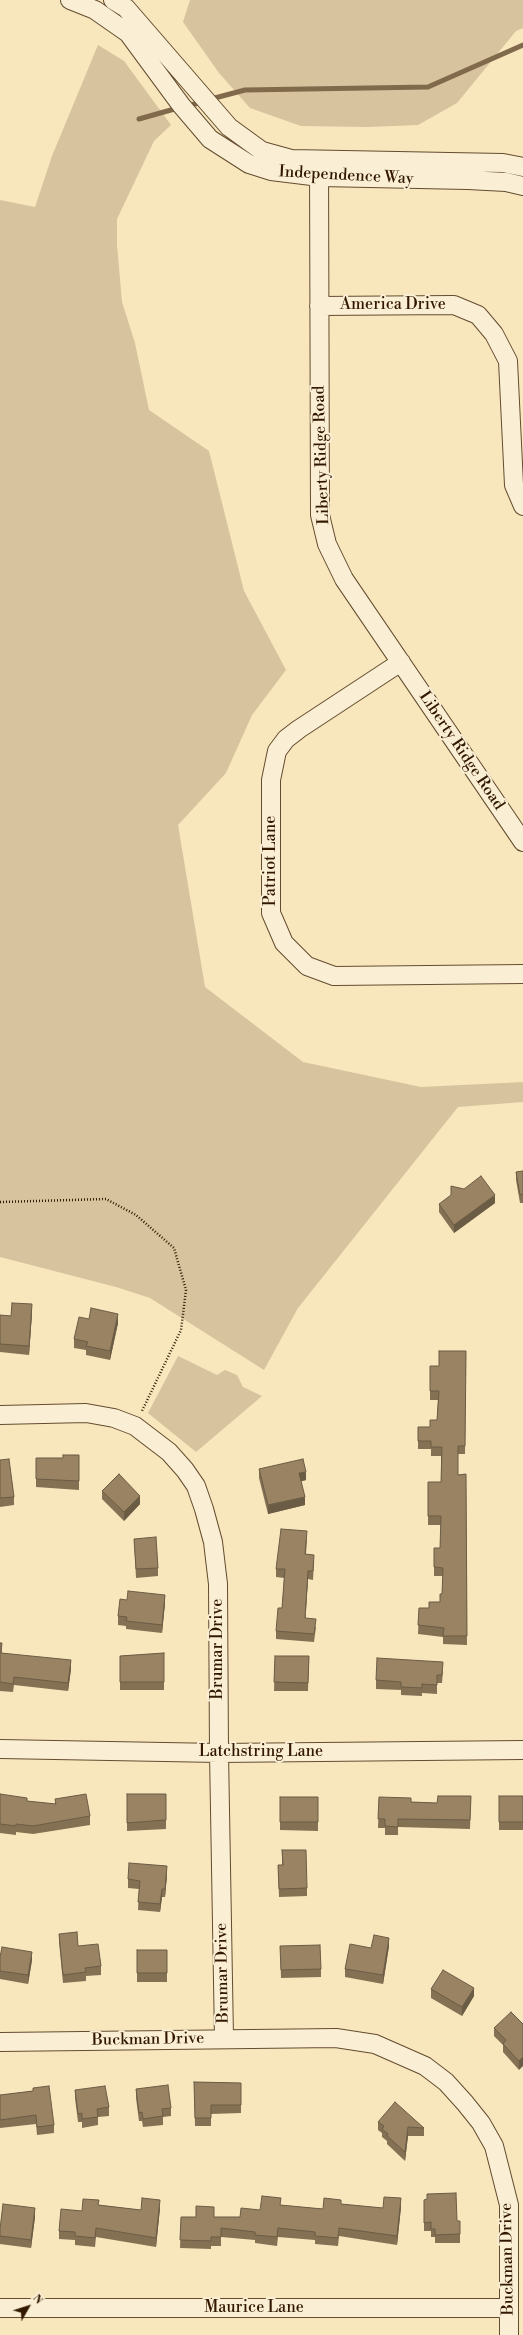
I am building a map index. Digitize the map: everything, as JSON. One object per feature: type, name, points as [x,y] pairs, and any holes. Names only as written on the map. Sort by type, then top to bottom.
[{"type":"street","name":"Independence Way","points":[[70,0],[95,10],[128,33],[181,105],[210,139],[249,164],[271,172],[503,163],[523,167]]},
{"type":"street","name":"Independence Way","points":[[113,0],[126,8],[229,127],[262,151],[319,169],[506,182],[523,186]]},
{"type":"street","name":"Liberty Ridge Road","points":[[319,169],[320,515],[327,544],[344,579],[523,842]]},
{"type":"street","name":"America Drive","points":[[319,306],[454,305],[478,315],[494,334],[508,361],[514,485],[523,506]]},
{"type":"street","name":"Patriot Lane","points":[[400,662],[299,729],[286,739],[277,751],[272,780],[271,913],[284,943],[307,966],[334,976],[523,974]]},
{"type":"street","name":"Brumar Drive","points":[[0,1415],[86,1413],[114,1418],[135,1426],[169,1452],[185,1470],[196,1486],[204,1509],[212,1542],[218,1584],[219,1753],[224,2038]]},
{"type":"street","name":"Latchstring Lane","points":[[0,1749],[219,1753],[523,1750]]},
{"type":"street","name":"Buckman Drive","points":[[0,2042],[224,2038],[336,2038],[375,2044],[425,2066],[446,2082],[481,2123],[494,2146],[509,2205],[509,2335]]},
{"type":"street","name":"Maurice Lane","points":[[0,2308],[509,2308]]},
{"type":"path","points":[[0,1202],[106,1199],[136,1214],[174,1248],[186,1290],[181,1330],[135,1426]]},
{"type":"shaded area","points":[[190,0],[523,0],[523,28],[516,31],[457,103],[418,125],[368,127],[301,126],[250,108],[219,73],[183,22]]},
{"type":"shaded area","points":[[98,45],[124,61],[171,125],[154,141],[117,219],[117,245],[122,302],[135,343],[149,410],[209,451],[244,591],[286,670],[252,715],[226,773],[178,825],[205,987],[303,1062],[421,1087],[523,1082],[523,1102],[458,1107],[298,1308],[264,1370],[150,1298],[116,1287],[0,1257],[0,200],[35,207],[52,156]]},
{"type":"shaded area","points":[[178,1356],[217,1375],[225,1370],[237,1375],[243,1387],[262,1396],[196,1452],[148,1413]]},
{"type":"building","points":[[523,1171],[523,1194],[520,1195],[516,1172]]},
{"type":"building","points":[[481,1176],[495,1195],[454,1225],[439,1204],[451,1195],[451,1186],[464,1189]]},
{"type":"building","points":[[12,1303],[32,1304],[29,1346],[0,1344],[0,1315],[11,1316]]},
{"type":"building","points":[[91,1308],[118,1314],[110,1351],[86,1346],[88,1342],[74,1339],[79,1317],[89,1319]]},
{"type":"building","points":[[439,1351],[466,1351],[465,1446],[458,1446],[458,1475],[466,1474],[467,1636],[443,1636],[444,1628],[418,1625],[419,1608],[429,1608],[429,1602],[440,1602],[440,1594],[442,1594],[443,1568],[434,1567],[434,1548],[440,1548],[441,1516],[428,1516],[428,1482],[441,1482],[442,1447],[431,1447],[431,1441],[418,1441],[418,1427],[430,1427],[430,1420],[437,1420],[439,1391],[430,1391],[430,1366],[439,1366]]},
{"type":"building","points":[[63,1455],[79,1455],[79,1481],[36,1479],[36,1458],[63,1458]]},
{"type":"building","points":[[9,1459],[14,1497],[0,1498],[0,1460]]},
{"type":"building","points":[[303,1459],[306,1472],[299,1473],[305,1497],[268,1505],[259,1469]]},
{"type":"building","points":[[119,1474],[140,1496],[124,1512],[102,1491]]},
{"type":"building","points":[[281,1529],[307,1531],[305,1554],[314,1555],[313,1571],[308,1571],[305,1618],[316,1619],[314,1634],[276,1631],[278,1608],[282,1608],[285,1569],[276,1569]]},
{"type":"building","points":[[156,1537],[158,1568],[136,1569],[134,1539]]},
{"type":"building","points":[[128,1591],[165,1595],[162,1625],[126,1621],[127,1617],[118,1616],[120,1599],[127,1600]]},
{"type":"building","points":[[0,1643],[2,1643],[1,1653],[71,1660],[68,1683],[14,1677],[13,1684],[0,1682]]},
{"type":"building","points":[[164,1653],[164,1682],[120,1682],[120,1656]]},
{"type":"building","points":[[275,1656],[309,1656],[308,1683],[274,1682]]},
{"type":"building","points":[[377,1658],[443,1662],[442,1675],[437,1675],[437,1685],[422,1684],[422,1688],[401,1687],[401,1682],[376,1680]]},
{"type":"building","points":[[0,1794],[27,1798],[27,1801],[56,1804],[55,1799],[86,1794],[90,1816],[33,1826],[0,1824]]},
{"type":"building","points":[[127,1794],[166,1794],[166,1820],[127,1823]]},
{"type":"building","points":[[438,1796],[471,1796],[470,1820],[398,1819],[398,1827],[385,1826],[385,1819],[378,1819],[379,1797],[411,1798],[411,1802],[437,1803]]},
{"type":"building","points":[[499,1796],[523,1796],[523,1822],[499,1822]]},
{"type":"building","points":[[280,1797],[318,1797],[318,1822],[280,1822]]},
{"type":"building","points":[[282,1850],[306,1850],[307,1888],[279,1889],[278,1865],[283,1865]]},
{"type":"building","points":[[129,1863],[167,1866],[165,1889],[162,1889],[160,1904],[138,1902],[140,1881],[128,1879]]},
{"type":"building","points":[[77,1932],[78,1946],[98,1944],[101,1966],[85,1968],[86,1972],[63,1975],[59,1934]]},
{"type":"building","points":[[374,1935],[389,1938],[383,1975],[345,1969],[350,1944],[371,1948]]},
{"type":"building","points":[[320,1945],[321,1969],[281,1970],[280,1946]]},
{"type":"building","points":[[2,1947],[32,1952],[28,1975],[0,1971]]},
{"type":"building","points":[[137,1950],[167,1950],[167,1973],[137,1973]]},
{"type":"building","points":[[443,1970],[474,1988],[462,2007],[431,1989]]},
{"type":"building","points":[[511,2012],[523,2024],[523,2057],[519,2061],[503,2044],[506,2040],[494,2028]]},
{"type":"building","points":[[194,2082],[241,2083],[241,2105],[211,2105],[211,2118],[195,2118]]},
{"type":"building","points":[[168,2085],[171,2108],[162,2109],[163,2116],[143,2119],[142,2112],[139,2113],[136,2089]]},
{"type":"building","points":[[49,2086],[54,2125],[37,2127],[36,2115],[0,2120],[0,2095],[33,2091],[33,2088]]},
{"type":"building","points":[[105,2086],[109,2107],[97,2109],[98,2117],[82,2119],[82,2113],[78,2114],[75,2090]]},
{"type":"building","points":[[395,2102],[424,2128],[408,2127],[405,2152],[387,2136],[388,2134],[382,2129],[384,2126],[378,2122]]},
{"type":"building","points":[[456,2193],[457,2221],[460,2221],[460,2234],[435,2235],[435,2229],[431,2229],[431,2222],[424,2223],[424,2200],[427,2199],[427,2194]]},
{"type":"building","points":[[262,2196],[281,2198],[280,2205],[323,2209],[324,2198],[341,2200],[341,2204],[383,2208],[384,2197],[401,2198],[397,2236],[339,2228],[338,2238],[315,2236],[315,2232],[278,2228],[277,2237],[255,2235],[255,2232],[221,2228],[221,2237],[211,2237],[211,2241],[180,2240],[181,2217],[196,2217],[196,2206],[214,2207],[214,2217],[240,2217],[241,2208],[260,2210]]},
{"type":"building","points":[[142,2198],[160,2200],[156,2238],[96,2228],[95,2238],[75,2236],[75,2232],[59,2231],[61,2209],[82,2211],[83,2199],[99,2200],[98,2205],[141,2210]]},
{"type":"building","points":[[3,2204],[35,2208],[31,2240],[0,2236]]},
{"type":"waterway","points":[[211,99],[245,90],[428,87],[523,45]]},
{"type":"waterway","points":[[186,106],[203,102]]},
{"type":"waterway","points":[[139,119],[178,108]]}]
